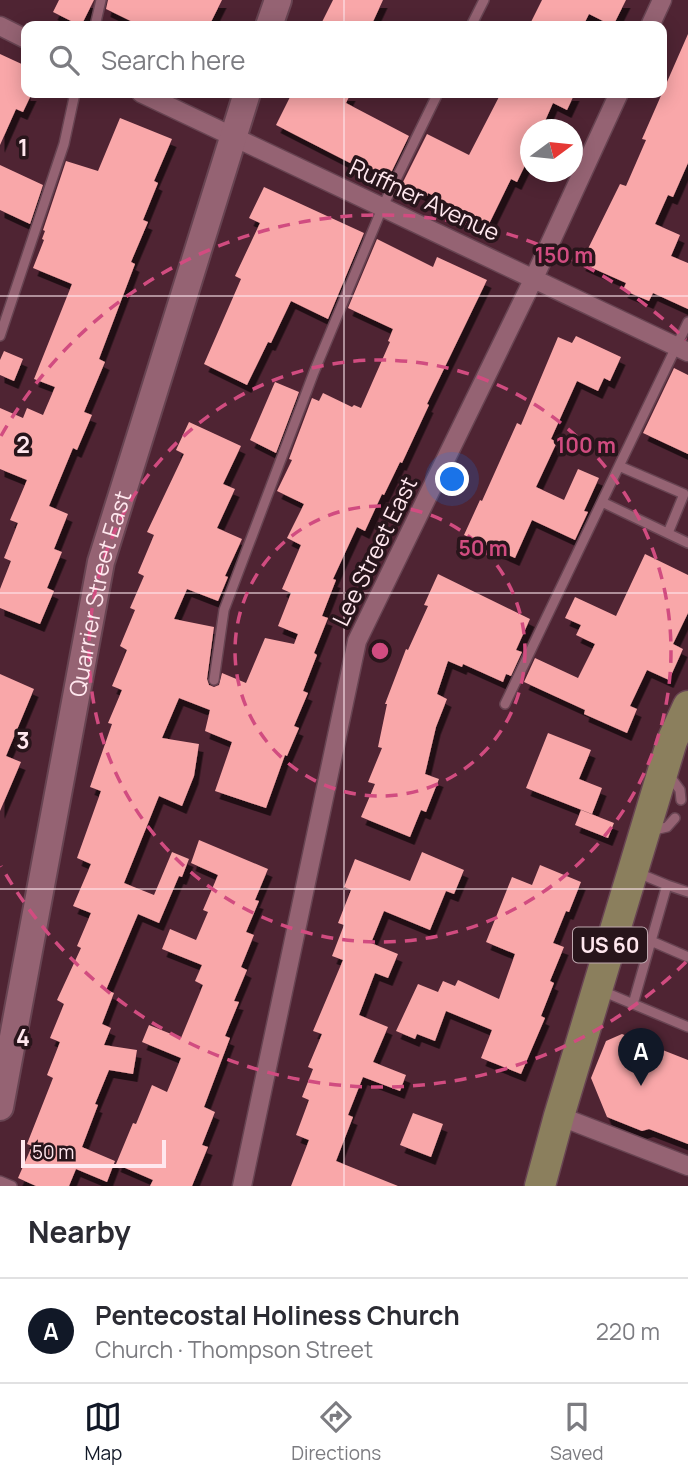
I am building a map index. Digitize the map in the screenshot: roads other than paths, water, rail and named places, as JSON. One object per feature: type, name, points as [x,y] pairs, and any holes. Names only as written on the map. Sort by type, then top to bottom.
[{"type":"main road","points":[[271,21],[278,0]]},
{"type":"main road","name":"Quarrier Street East","points":[[0,1107],[102,562],[245,98]]},
{"type":"main road","name":"US 60","points":[[540,1186],[644,832],[664,768],[684,723]]},
{"type":"street","points":[[652,21],[662,0]]},
{"type":"street","points":[[0,26],[21,36]]},
{"type":"street","name":"Ruffner Avenue","points":[[152,98],[682,349]]},
{"type":"street","name":"Lee Street East","points":[[242,1186],[357,641],[534,278],[618,98]]},
{"type":"street","points":[[559,1116],[688,1166]]},
{"type":"lane","points":[[96,21],[101,0]]},
{"type":"lane","points":[[474,21],[484,0]]},
{"type":"lane","points":[[0,336],[64,144],[74,98]]},
{"type":"lane","points":[[214,680],[224,610],[314,372],[383,206],[436,98]]},
{"type":"lane","points":[[505,704],[619,466],[682,349],[688,322]]},
{"type":"lane","points":[[619,466],[684,494],[668,533]]},
{"type":"lane","points":[[602,502],[688,543]]},
{"type":"lane","points":[[664,768],[680,790],[681,800]]},
{"type":"lane","points":[[644,832],[660,830],[676,818]]},
{"type":"lane","points":[[633,871],[688,892]]},
{"type":"lane","points":[[633,1004],[667,884]]},
{"type":"lane","points":[[651,941],[688,957]]},
{"type":"lane","points":[[597,989],[688,1027]]},
{"type":"lane","points":[[0,1181],[12,1186]]},
{"type":"place","name":"Pentecostal Holiness Church","points":[[641,1086]]}]
